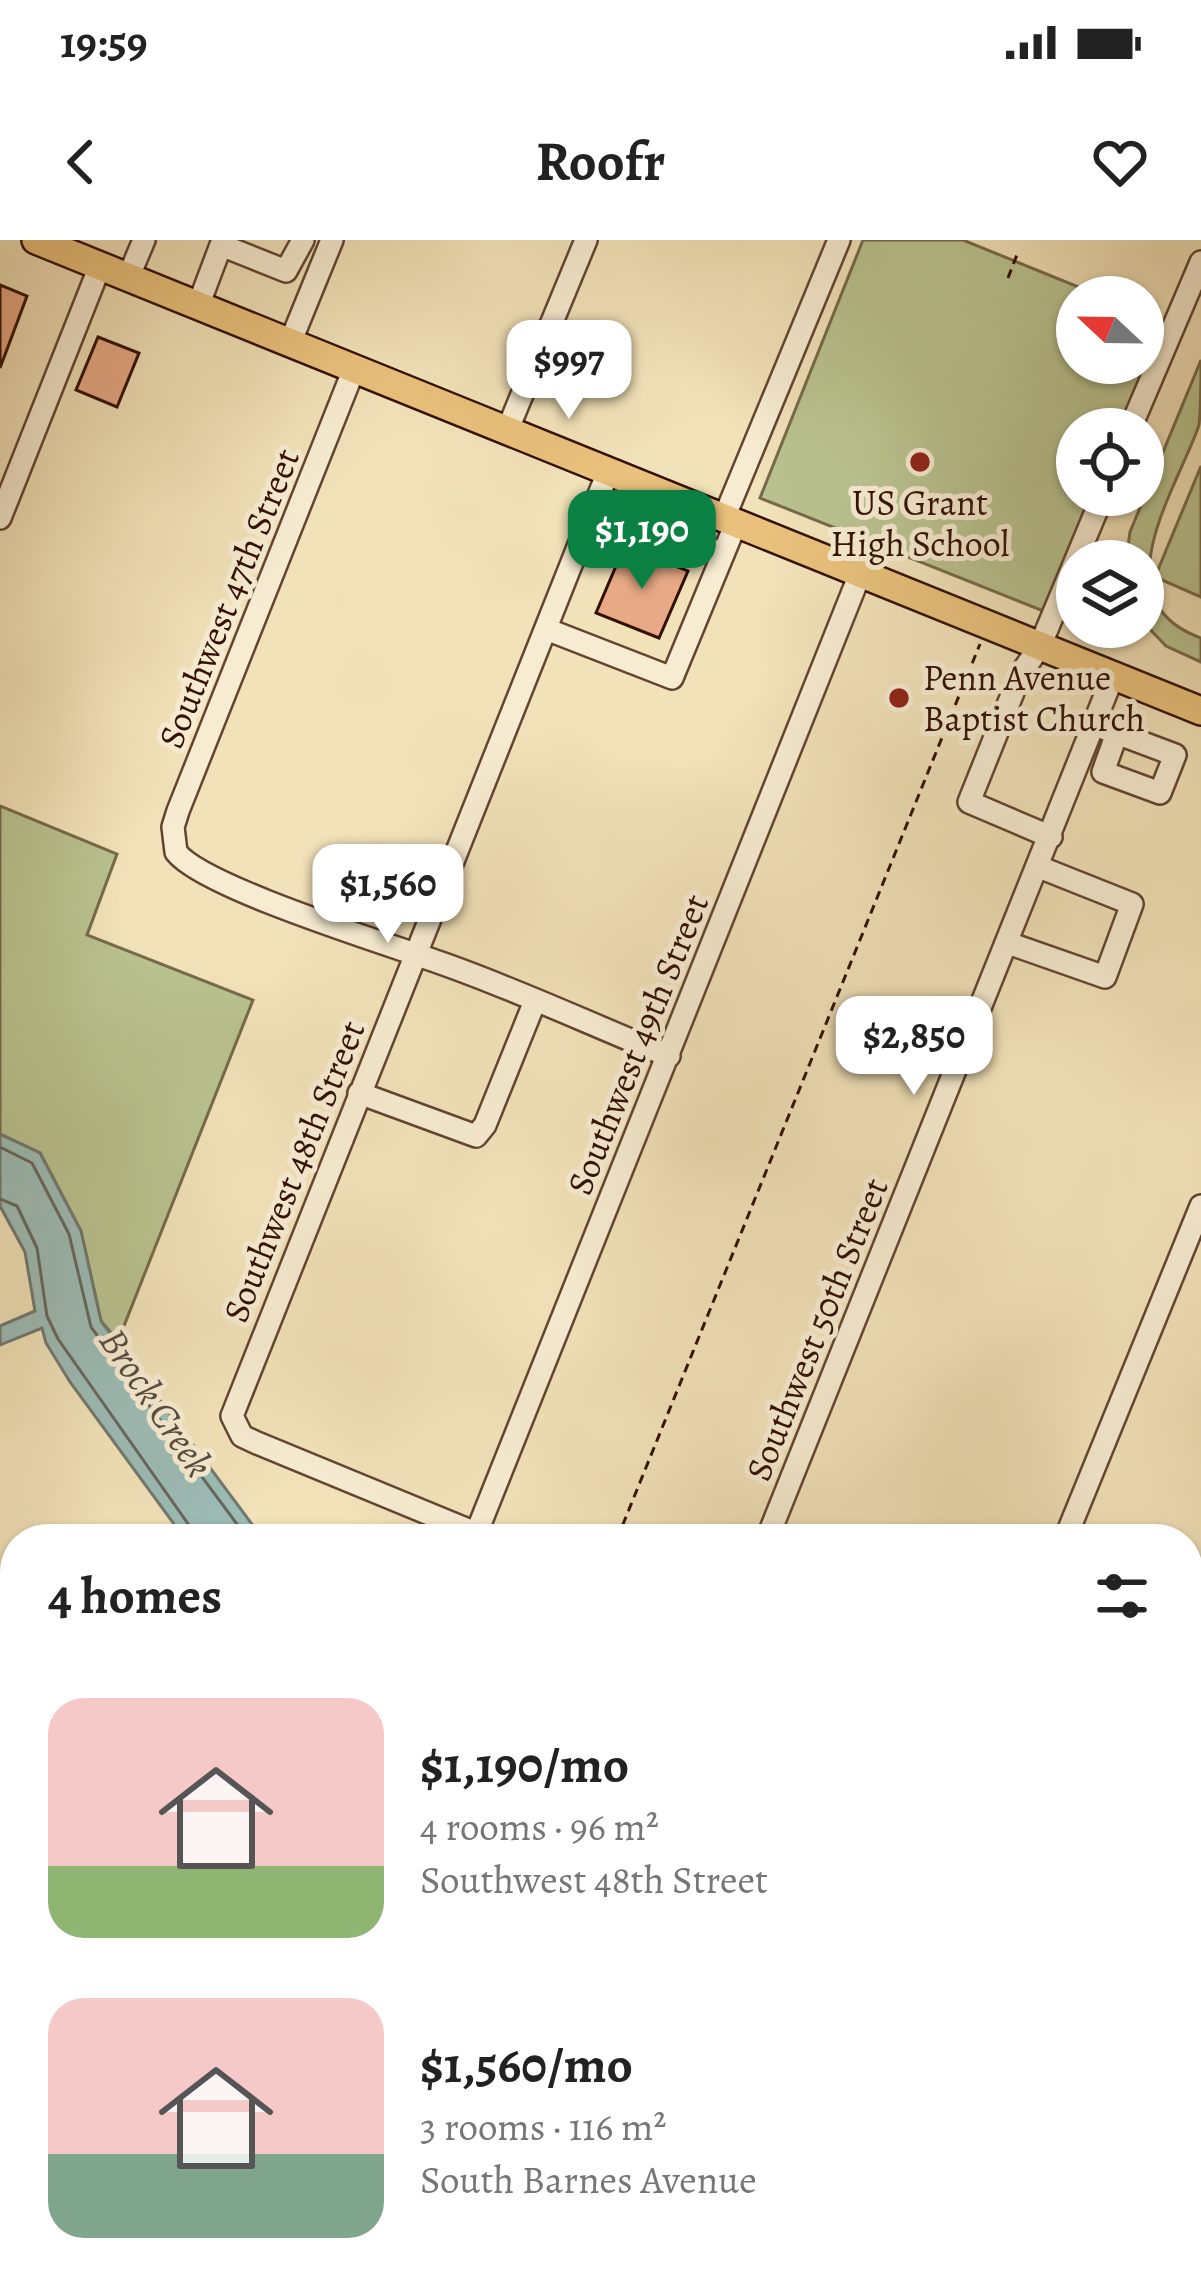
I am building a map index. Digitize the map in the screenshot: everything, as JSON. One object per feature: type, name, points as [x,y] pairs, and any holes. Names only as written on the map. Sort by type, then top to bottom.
[{"type":"main road","points":[[35,240],[1201,711]]},
{"type":"street","points":[[128,278],[144,240]]},
{"type":"street","points":[[198,306],[221,244],[286,271],[302,240]]},
{"type":"street","points":[[290,343],[332,240]]},
{"type":"street","points":[[507,431],[586,240]]},
{"type":"street","points":[[546,629],[672,678],[839,240]]},
{"type":"street","points":[[1139,408],[1201,262]]},
{"type":"street","points":[[2,506],[100,266]]},
{"type":"street","name":"Southwest 47th Street","points":[[354,369],[172,827],[176,852],[205,874],[416,956]]},
{"type":"street","name":"Southwest 48th Street","points":[[449,1524],[257,1443],[235,1427],[235,1404],[608,472]]},
{"type":"street","points":[[1051,837],[969,802],[1094,516]]},
{"type":"street","points":[[589,520],[605,525],[628,517],[723,554]]},
{"type":"street","name":"Southwest 49th Street","points":[[485,1524],[860,574]]},
{"type":"street","name":"Southwest 50th Street","points":[[773,1524],[1113,676]]},
{"type":"street","points":[[1095,725],[1117,733]]},
{"type":"street","points":[[1007,943],[1106,977],[1132,904],[1039,867]]},
{"type":"street","points":[[416,956],[669,1056]]},
{"type":"street","points":[[359,1093],[476,1136],[485,1125],[535,1001]]},
{"type":"street","points":[[1071,1524],[1201,1206]]},
{"type":"path","points":[[1008,278],[1018,252]]},
{"type":"path","points":[[623,1524],[988,625]]},
{"type":"green space","name":"US Grant High School","points":[[863,240],[963,240],[1056,278],[1056,384],[1139,384],[1130,408],[1056,408],[1056,516],[1085,516],[1076,540],[1056,540],[1056,588],[1046,612],[760,498]]},
{"type":"green space","points":[[1201,360],[1199,425],[1164,509],[1164,450]]},
{"type":"green space","points":[[1201,466],[1201,597],[1164,581],[1164,555]]},
{"type":"green space","points":[[1137,516],[1161,516],[1154,540],[1129,540]]},
{"type":"green space","points":[[1164,612],[1170,621],[1201,638],[1201,662],[1166,646]]},
{"type":"green space","points":[[0,806],[117,854],[87,935],[253,1000],[118,1341],[101,1321],[81,1231],[40,1153],[0,1134]]},
{"type":"water","name":"Brock Creek","points":[[0,1134],[40,1153],[81,1231],[101,1321],[252,1524],[174,1524],[70,1382],[42,1328],[0,1345],[0,1326],[35,1311],[25,1252],[0,1206]]},
{"type":"building","points":[[0,285],[27,296],[0,368]]},
{"type":"building","points":[[98,337],[139,353],[117,407],[76,390]]},
{"type":"building","points":[[625,545],[688,571],[659,638],[596,613]]},
{"type":"place","name":"US Grant High School","points":[[920,462]]},
{"type":"place","name":"Penn Avenue Baptist Church","points":[[899,698]]}]
